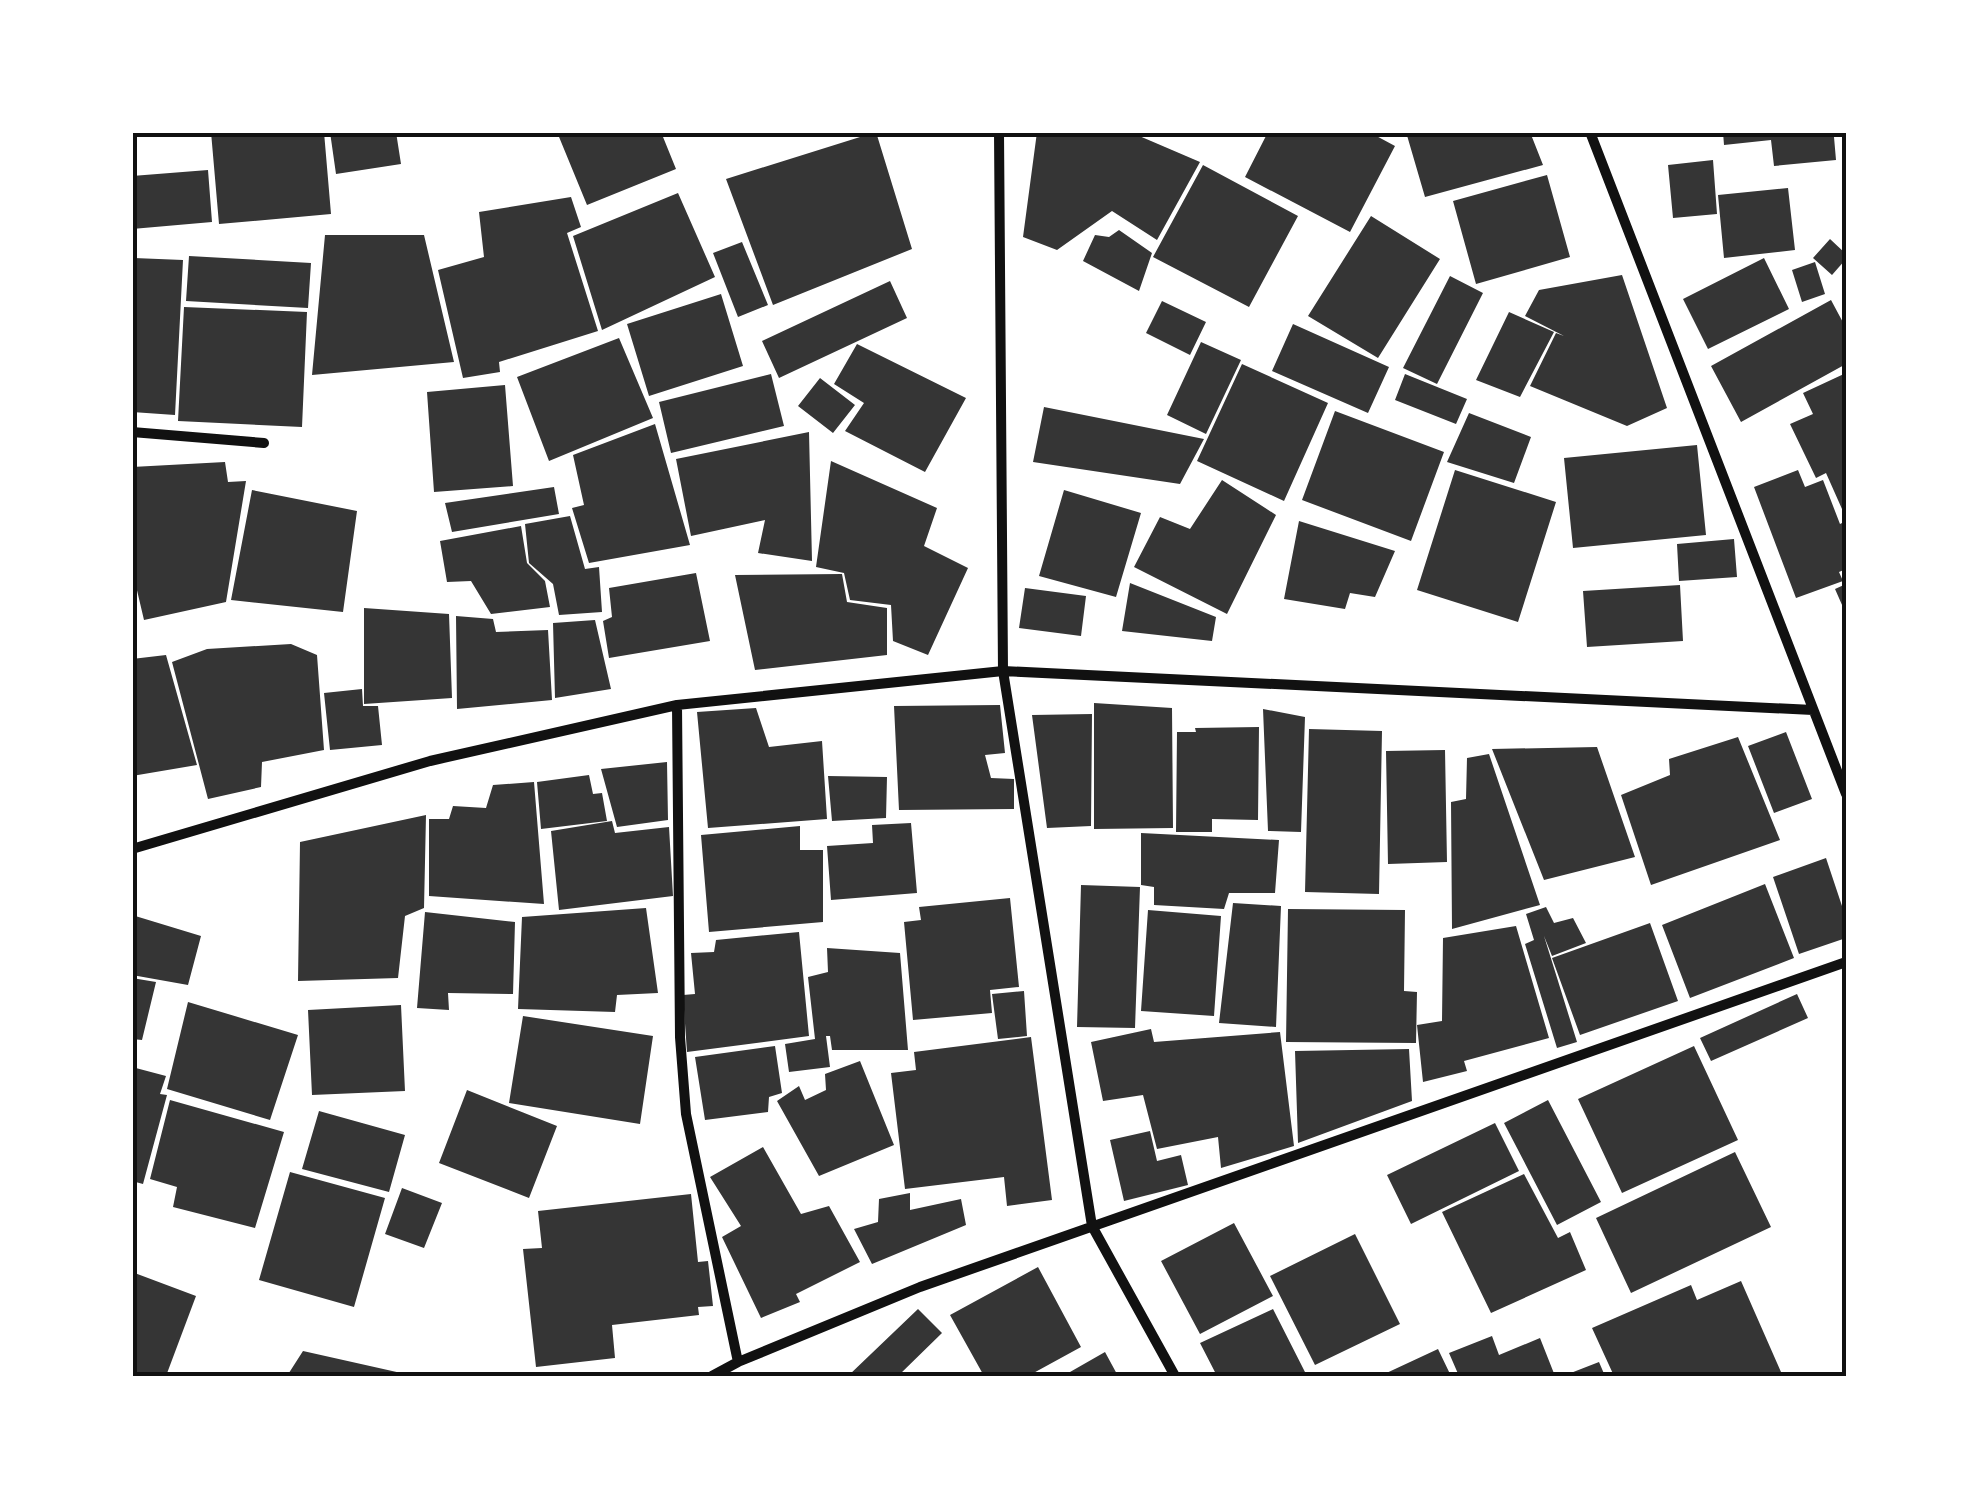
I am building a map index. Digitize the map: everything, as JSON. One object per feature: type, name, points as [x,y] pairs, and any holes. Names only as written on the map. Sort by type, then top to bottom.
[{"type":"street","points":[[999,132],[1003,671],[1092,1226],[1175,1376]]},
{"type":"street","points":[[1590,132],[1846,794]]},
{"type":"street","points":[[132,432],[264,443]]},
{"type":"street","points":[[132,848],[430,762],[677,704],[1003,671],[1813,710]]},
{"type":"street","points":[[677,704],[680,1036],[686,1114],[738,1362]]},
{"type":"street","points":[[712,1376],[920,1287],[1846,962]]},
{"type":"building","points":[[211,132],[324,132],[331,214],[219,224]]},
{"type":"building","points":[[330,132],[396,132],[401,164],[336,174]]},
{"type":"building","points":[[557,132],[661,132],[676,169],[587,205]]},
{"type":"building","points":[[876,132],[912,249],[773,305],[726,179]]},
{"type":"building","points":[[1037,132],[1130,132],[1200,162],[1157,240],[1112,211],[1057,250],[1023,237]]},
{"type":"building","points":[[1268,132],[1369,132],[1395,146],[1350,232],[1245,177]]},
{"type":"building","points":[[1406,132],[1530,132],[1543,165],[1425,197]]},
{"type":"building","points":[[1723,132],[1846,135],[1834,137],[1836,160],[1774,166],[1771,140],[1724,145]]},
{"type":"building","points":[[1713,160],[1717,214],[1673,218],[1668,165]]},
{"type":"building","points":[[1203,165],[1298,216],[1249,307],[1153,257]]},
{"type":"building","points":[[208,170],[212,222],[132,229],[132,176]]},
{"type":"building","points":[[1547,175],[1570,257],[1476,284],[1453,201]]},
{"type":"building","points":[[1788,188],[1795,250],[1724,258],[1718,195]]},
{"type":"building","points":[[678,193],[715,277],[602,330],[573,236]]},
{"type":"building","points":[[571,197],[581,227],[567,233],[598,331],[499,362],[500,372],[463,378],[438,270],[484,257],[479,212]]},
{"type":"building","points":[[1371,216],[1440,259],[1378,358],[1308,316]]},
{"type":"building","points":[[1119,230],[1152,253],[1139,291],[1083,261],[1095,235],[1109,237]]},
{"type":"building","points":[[325,235],[424,235],[454,362],[312,375]]},
{"type":"building","points":[[1830,239],[1846,254],[1832,275],[1813,258]]},
{"type":"building","points":[[742,242],[768,305],[738,317],[713,253]]},
{"type":"building","points":[[189,256],[311,263],[308,308],[186,301]]},
{"type":"building","points":[[134,258],[183,260],[175,415],[132,412]]},
{"type":"building","points":[[1764,258],[1789,309],[1708,349],[1683,299]]},
{"type":"building","points":[[1815,262],[1825,294],[1802,302],[1792,270]]},
{"type":"building","points":[[1622,275],[1667,408],[1627,426],[1530,386],[1556,333],[1564,336],[1525,316],[1539,290]]},
{"type":"building","points":[[1450,276],[1483,293],[1437,384],[1403,368]]},
{"type":"building","points":[[890,281],[907,318],[779,378],[762,341]]},
{"type":"building","points":[[721,294],[743,366],[649,396],[627,324]]},
{"type":"building","points":[[1831,300],[1846,328],[1846,364],[1741,422],[1711,366]]},
{"type":"building","points":[[1162,301],[1206,322],[1190,355],[1146,333]]},
{"type":"building","points":[[184,307],[307,312],[302,427],[178,421]]},
{"type":"building","points":[[1509,312],[1554,332],[1520,397],[1476,380]]},
{"type":"building","points":[[1293,324],[1389,367],[1368,413],[1272,371]]},
{"type":"building","points":[[619,338],[653,418],[549,461],[517,377]]},
{"type":"building","points":[[1201,342],[1241,360],[1206,434],[1167,415]]},
{"type":"building","points":[[857,344],[966,398],[925,472],[845,431],[864,403],[834,384]]},
{"type":"building","points":[[1242,364],[1328,403],[1284,501],[1197,461]]},
{"type":"building","points":[[1846,373],[1846,518],[1826,473],[1816,478],[1790,424],[1813,414],[1803,393]]},
{"type":"building","points":[[771,374],[784,426],[671,453],[659,402]]},
{"type":"building","points":[[1405,374],[1467,399],[1456,424],[1395,400]]},
{"type":"building","points":[[820,378],[855,405],[833,433],[798,406]]},
{"type":"building","points":[[505,385],[513,486],[434,492],[427,392]]},
{"type":"building","points":[[1044,407],[1204,439],[1180,484],[1033,462]]},
{"type":"building","points":[[1335,411],[1444,452],[1411,541],[1302,500]]},
{"type":"building","points":[[1469,413],[1531,437],[1514,483],[1447,462]]},
{"type":"building","points":[[655,424],[690,545],[589,563],[572,508],[584,505],[573,455]]},
{"type":"building","points":[[809,432],[812,561],[758,553],[765,520],[691,536],[676,459]]},
{"type":"building","points":[[1697,445],[1706,535],[1573,548],[1564,458]]},
{"type":"building","points":[[831,461],[937,508],[924,546],[968,568],[928,655],[893,641],[891,605],[850,600],[844,573],[816,567]]},
{"type":"building","points":[[225,462],[228,482],[246,481],[226,602],[144,620],[132,569],[132,467]]},
{"type":"building","points":[[1455,470],[1556,502],[1518,622],[1417,590]]},
{"type":"building","points":[[1798,470],[1805,487],[1823,480],[1840,524],[1846,521],[1846,569],[1839,572],[1843,581],[1796,598],[1754,487]]},
{"type":"building","points":[[1222,480],[1276,515],[1227,614],[1134,567],[1160,517],[1190,529]]},
{"type":"building","points":[[554,487],[559,514],[452,532],[445,503]]},
{"type":"building","points":[[252,490],[357,511],[343,612],[231,600]]},
{"type":"building","points":[[1064,490],[1141,513],[1116,597],[1039,576]]},
{"type":"building","points":[[570,516],[585,569],[599,567],[602,612],[559,615],[553,584],[529,563],[525,524]]},
{"type":"building","points":[[1299,521],[1395,551],[1375,597],[1350,593],[1345,609],[1284,599]]},
{"type":"building","points":[[521,526],[527,563],[545,581],[550,607],[491,614],[471,581],[447,582],[440,541]]},
{"type":"building","points":[[1734,539],[1737,577],[1679,581],[1677,544]]},
{"type":"building","points":[[696,573],[710,641],[609,658],[603,621],[612,617],[609,588]]},
{"type":"building","points":[[842,574],[847,602],[887,608],[887,655],[755,670],[735,575]]},
{"type":"building","points":[[1130,583],[1216,617],[1212,641],[1122,631]]},
{"type":"building","points":[[1846,584],[1846,614],[1835,589]]},
{"type":"building","points":[[1680,585],[1683,641],[1587,647],[1583,591]]},
{"type":"building","points":[[1025,588],[1086,596],[1081,636],[1019,628]]},
{"type":"building","points":[[364,608],[449,614],[452,698],[364,704]]},
{"type":"building","points":[[456,616],[493,619],[496,632],[548,630],[552,700],[457,709]]},
{"type":"building","points":[[595,620],[611,689],[555,698],[553,623]]},
{"type":"building","points":[[291,644],[317,655],[324,750],[262,762],[261,787],[208,799],[172,662],[207,649]]},
{"type":"building","points":[[166,655],[197,765],[132,776],[132,659]]},
{"type":"building","points":[[362,689],[363,706],[378,706],[382,745],[330,750],[324,693]]},
{"type":"building","points":[[1094,703],[1172,708],[1173,828],[1094,829]]},
{"type":"building","points":[[1000,705],[1005,753],[985,755],[991,778],[1014,779],[1014,809],[899,810],[894,706]]},
{"type":"building","points":[[756,708],[769,747],[822,741],[827,819],[708,828],[697,712]]},
{"type":"building","points":[[1263,709],[1305,717],[1301,832],[1268,831]]},
{"type":"building","points":[[1092,714],[1091,826],[1047,828],[1032,715]]},
{"type":"building","points":[[1259,727],[1258,820],[1212,819],[1212,832],[1176,832],[1177,732]]},
{"type":"building","points":[[1309,729],[1382,731],[1379,894],[1305,892]]},
{"type":"building","points":[[1786,732],[1812,799],[1774,813],[1748,746]]},
{"type":"building","points":[[1738,737],[1780,840],[1651,885],[1621,795],[1670,775],[1669,759]]},
{"type":"building","points":[[1597,747],[1635,857],[1544,880],[1492,749]]},
{"type":"building","points":[[1445,750],[1447,862],[1388,864],[1386,751]]},
{"type":"building","points":[[1489,754],[1540,905],[1452,929],[1451,802],[1466,799],[1467,758]]},
{"type":"building","points":[[667,762],[668,820],[617,827],[601,769]]},
{"type":"building","points":[[589,775],[593,794],[602,793],[607,821],[541,829],[537,782]]},
{"type":"building","points":[[828,776],[887,777],[886,818],[832,821]]},
{"type":"building","points":[[534,782],[544,904],[429,896],[429,819],[449,819],[453,806],[486,808],[493,785]]},
{"type":"building","points":[[426,815],[424,908],[405,916],[398,978],[298,981],[300,842]]},
{"type":"building","points":[[612,821],[615,833],[669,827],[673,896],[559,910],[551,831]]},
{"type":"building","points":[[911,823],[917,893],[831,900],[827,846],[873,843],[872,825]]},
{"type":"building","points":[[800,826],[800,850],[823,850],[823,922],[709,932],[701,835]]},
{"type":"building","points":[[1141,833],[1279,840],[1275,893],[1229,893],[1224,909],[1154,905],[1154,887],[1141,885]]},
{"type":"building","points":[[1826,858],[1846,918],[1846,938],[1799,954],[1773,877]]},
{"type":"building","points":[[1765,884],[1794,958],[1690,998],[1662,925]]},
{"type":"building","points":[[1081,885],[1140,887],[1135,1028],[1077,1027]]},
{"type":"building","points":[[1010,898],[1019,987],[990,990],[992,1013],[913,1020],[904,922],[921,920],[919,907]]},
{"type":"building","points":[[1233,903],[1281,906],[1276,1027],[1219,1023]]},
{"type":"building","points":[[1546,907],[1554,923],[1573,918],[1586,943],[1552,956],[1544,936],[1577,1042],[1557,1048],[1525,944],[1534,940],[1526,914]]},
{"type":"building","points":[[646,908],[658,993],[617,995],[615,1012],[518,1009],[522,917]]},
{"type":"building","points":[[1288,909],[1405,910],[1404,991],[1417,992],[1416,1043],[1286,1042]]},
{"type":"building","points":[[1148,910],[1221,916],[1214,1016],[1141,1011]]},
{"type":"building","points":[[425,912],[515,922],[513,994],[448,993],[449,1010],[417,1008]]},
{"type":"building","points":[[132,915],[201,936],[188,985],[132,975]]},
{"type":"building","points":[[1650,923],[1678,1001],[1580,1035],[1552,958]]},
{"type":"building","points":[[1516,926],[1549,1038],[1464,1061],[1467,1071],[1423,1082],[1417,1025],[1442,1021],[1443,938]]},
{"type":"building","points":[[799,932],[809,1036],[687,1052],[683,995],[695,994],[691,953],[714,952],[716,940]]},
{"type":"building","points":[[827,948],[900,953],[908,1050],[832,1050],[830,1036],[826,1036],[830,1067],[789,1072],[785,1044],[815,1039],[808,977],[828,972]]},
{"type":"building","points":[[132,978],[156,982],[142,1040],[132,1039]]},
{"type":"building","points":[[1024,991],[1027,1036],[998,1039],[992,994]]},
{"type":"building","points":[[1797,994],[1808,1018],[1711,1061],[1700,1038]]},
{"type":"building","points":[[188,1002],[298,1035],[270,1120],[167,1089]]},
{"type":"building","points":[[401,1005],[405,1091],[312,1095],[308,1010]]},
{"type":"building","points":[[523,1016],[653,1036],[640,1124],[509,1103]]},
{"type":"building","points":[[1151,1029],[1154,1042],[1280,1032],[1294,1146],[1221,1168],[1218,1137],[1157,1149],[1143,1095],[1103,1101],[1091,1042]]},
{"type":"building","points":[[1031,1037],[1052,1200],[1007,1206],[1004,1177],[905,1189],[891,1073],[916,1070],[914,1052]]},
{"type":"building","points":[[775,1046],[782,1093],[769,1097],[768,1112],[705,1120],[695,1057]]},
{"type":"building","points":[[1694,1046],[1738,1140],[1622,1193],[1578,1099]]},
{"type":"building","points":[[1409,1049],[1412,1101],[1298,1143],[1295,1051]]},
{"type":"building","points":[[860,1061],[894,1145],[819,1176],[777,1101],[799,1086],[805,1100],[826,1090],[825,1074]]},
{"type":"building","points":[[132,1067],[166,1076],[160,1094],[167,1095],[143,1184],[132,1181]]},
{"type":"building","points":[[467,1090],[557,1126],[529,1198],[439,1163]]},
{"type":"building","points":[[170,1100],[284,1132],[255,1228],[173,1207],[177,1187],[150,1179]]},
{"type":"building","points":[[1548,1100],[1601,1202],[1557,1225],[1504,1123]]},
{"type":"building","points":[[319,1111],[405,1135],[389,1192],[302,1169]]},
{"type":"building","points":[[1495,1123],[1519,1171],[1411,1224],[1387,1175]]},
{"type":"building","points":[[1150,1131],[1157,1161],[1181,1155],[1188,1185],[1124,1201],[1110,1140]]},
{"type":"building","points":[[763,1147],[801,1214],[829,1206],[860,1262],[796,1294],[800,1302],[761,1318],[722,1237],[741,1226],[710,1177]]},
{"type":"building","points":[[1735,1152],[1771,1227],[1631,1293],[1596,1218]]},
{"type":"building","points":[[290,1172],[385,1198],[354,1307],[259,1280]]},
{"type":"building","points":[[1524,1174],[1558,1238],[1570,1232],[1586,1270],[1491,1313],[1442,1212]]},
{"type":"building","points":[[402,1188],[442,1203],[424,1248],[385,1234]]},
{"type":"building","points":[[910,1193],[910,1210],[961,1199],[966,1225],[872,1264],[854,1229],[878,1222],[879,1199]]},
{"type":"building","points":[[691,1194],[698,1262],[708,1261],[713,1306],[698,1307],[699,1315],[612,1325],[615,1358],[536,1367],[523,1249],[542,1248],[538,1211]]},
{"type":"building","points":[[1234,1223],[1273,1296],[1200,1334],[1161,1261]]},
{"type":"building","points":[[1355,1234],[1400,1324],[1315,1365],[1270,1276]]},
{"type":"building","points":[[1038,1267],[1081,1347],[1028,1376],[984,1376],[950,1315]]},
{"type":"building","points":[[132,1272],[196,1296],[166,1376],[132,1376]]},
{"type":"building","points":[[1741,1281],[1781,1372],[1770,1376],[1614,1376],[1592,1328],[1691,1285],[1697,1300]]},
{"type":"building","points":[[918,1309],[942,1333],[898,1376],[848,1376]]},
{"type":"building","points":[[1273,1309],[1307,1376],[1217,1376],[1200,1343]]},
{"type":"building","points":[[1492,1336],[1499,1355],[1540,1338],[1555,1376],[1459,1376],[1449,1353]]},
{"type":"building","points":[[1438,1349],[1451,1376],[1380,1376]]},
{"type":"building","points":[[303,1351],[410,1375],[410,1376],[287,1376]]},
{"type":"building","points":[[1105,1352],[1118,1376],[1063,1376]]},
{"type":"building","points":[[1599,1362],[1605,1376],[1563,1376]]}]
